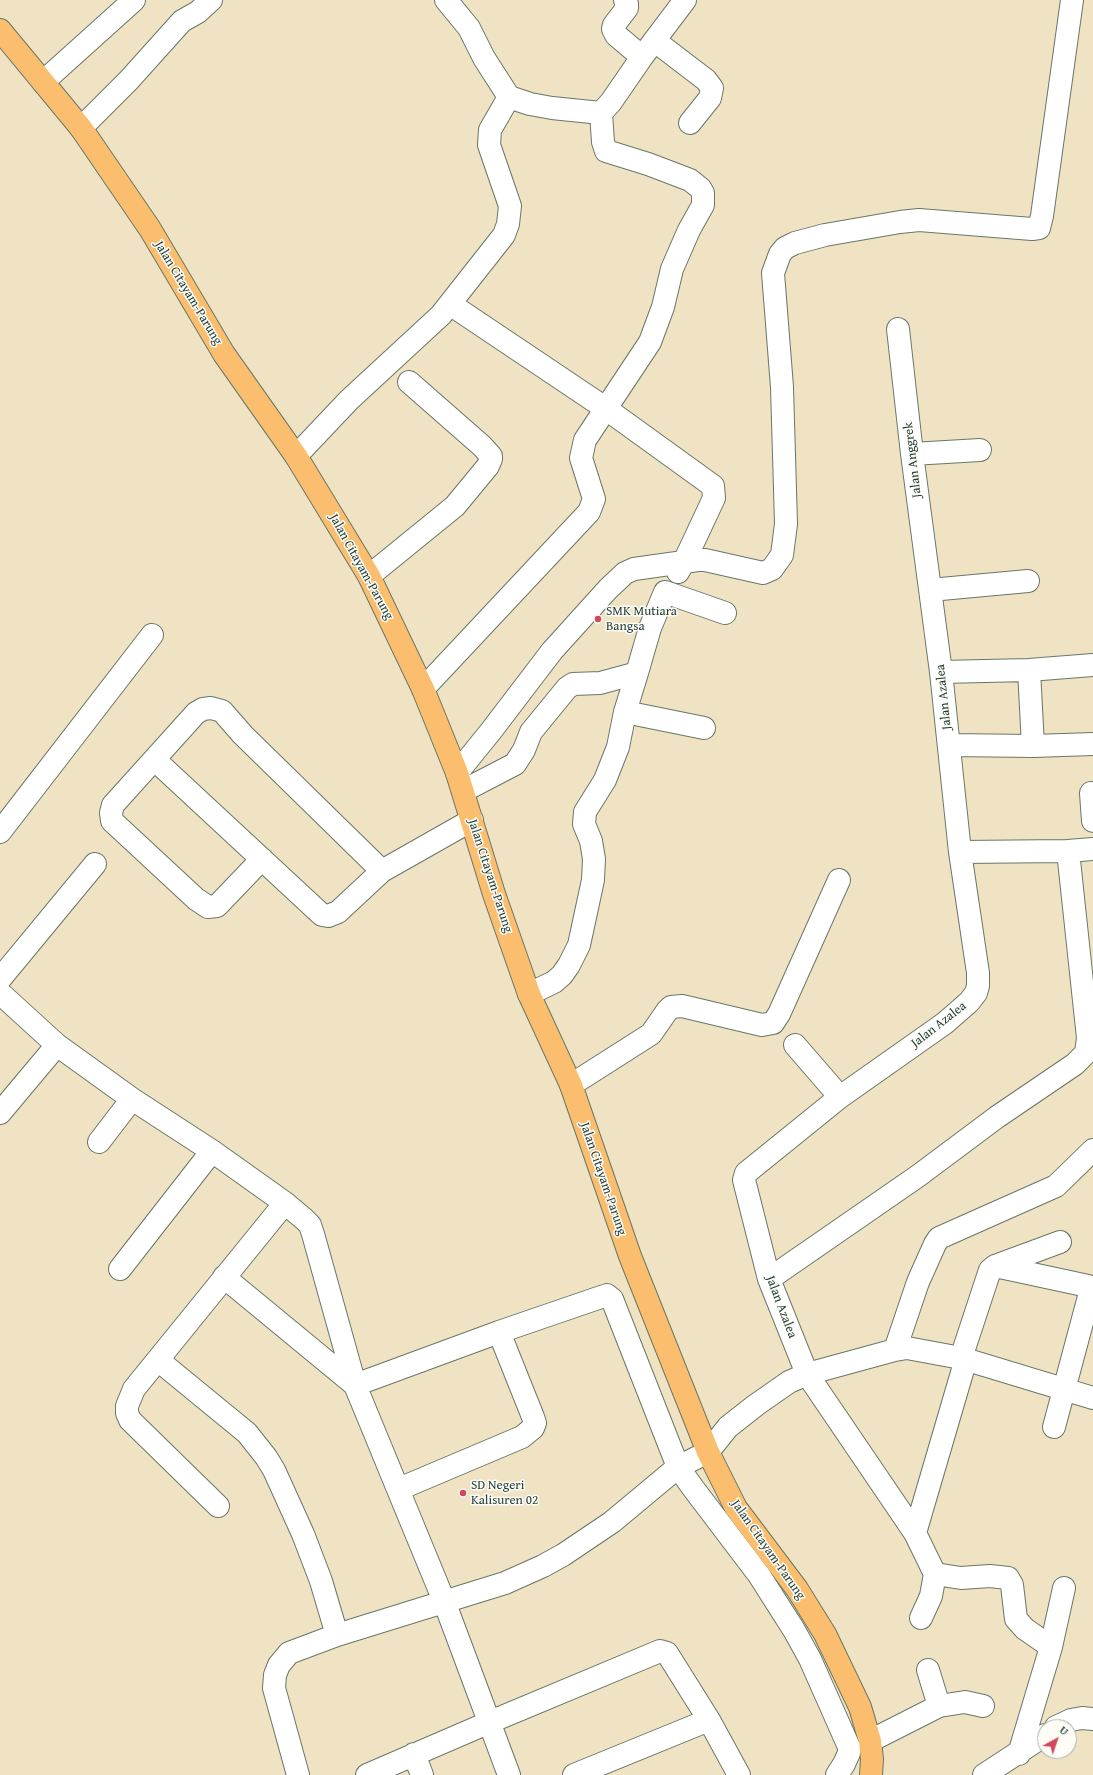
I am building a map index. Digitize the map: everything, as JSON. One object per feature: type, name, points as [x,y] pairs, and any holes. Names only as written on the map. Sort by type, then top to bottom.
[{"type":"main road","name":"Jalan Citayam-Parung","points":[[0,30],[81,128],[150,229],[224,354],[296,456],[369,576],[423,689],[460,782],[494,894],[529,994],[571,1085],[630,1256],[708,1452],[736,1508],[797,1589],[825,1634],[860,1707],[870,1741],[872,1759],[871,1775]]},
{"type":"street","points":[[43,82],[134,0]]},
{"type":"street","points":[[81,128],[129,80],[182,21],[198,12],[211,0]]},
{"type":"street","points":[[446,0],[469,28],[484,58],[509,97],[530,104],[552,108],[601,113]]},
{"type":"street","points":[[625,0],[627,8],[614,25],[613,29],[616,34],[648,49],[706,80],[712,88],[710,98],[690,123]]},
{"type":"street","points":[[423,689],[589,512],[594,499],[581,458],[585,440],[650,342],[663,307],[672,269],[688,230],[703,205],[704,198],[700,188],[690,180],[648,164],[606,151],[603,142],[601,113],[611,102],[685,0]]},
{"type":"street","points":[[460,782],[491,731],[552,651],[608,589],[625,573],[634,569],[705,560],[763,573],[772,569],[782,555],[786,524],[782,387],[773,273],[777,259],[784,248],[795,243],[825,235],[900,222],[919,220],[1032,229],[1038,228],[1042,216],[1072,0]]},
{"type":"street","points":[[296,456],[349,400],[430,326],[450,304],[504,235],[508,224],[510,206],[489,145],[490,130],[509,97]]},
{"type":"street","points":[[450,304],[605,408],[713,486],[714,498],[684,562],[665,592],[650,628],[625,712],[618,747],[605,780],[585,812],[584,824],[591,841],[594,866],[593,880],[579,945],[562,975],[554,982],[529,994]]},
{"type":"street","name":"Jalan Anggrek","points":[[898,330],[912,454],[930,590]]},
{"type":"street","points":[[369,576],[455,506],[488,466],[491,459],[491,456],[482,446],[409,382]]},
{"type":"street","points":[[912,454],[980,450]]},
{"type":"street","points":[[930,590],[1028,581]]},
{"type":"street","name":"Jalan Azalea","points":[[930,590],[941,672],[960,852],[978,973],[976,993],[945,1023],[840,1097],[744,1176],[755,1228],[769,1279],[807,1374],[915,1533],[935,1574]]},
{"type":"street","points":[[665,592],[725,613]]},
{"type":"street","points":[[0,832],[152,635]]},
{"type":"street","points":[[941,672],[1029,670],[1092,665]]},
{"type":"street","points":[[1029,670],[1033,746]]},
{"type":"street","points":[[460,782],[514,764],[524,750],[531,732],[567,688],[573,684],[600,684],[637,673]]},
{"type":"street","points":[[262,859],[217,906],[204,906],[112,821],[111,817],[113,805],[196,713],[203,709],[210,708],[222,711],[243,735],[382,871]]},
{"type":"street","points":[[625,712],[704,728]]},
{"type":"street","points":[[949,745],[1033,746],[1093,744]]},
{"type":"street","points":[[155,760],[322,915],[328,916],[338,912],[382,871],[472,820]]},
{"type":"street","points":[[1091,793],[1093,821]]},
{"type":"street","points":[[960,852],[1068,851],[1093,849]]},
{"type":"street","points":[[769,1279],[918,1176],[997,1117],[1075,1064],[1086,1053],[1088,1038],[1068,851]]},
{"type":"street","points":[[0,979],[95,864]]},
{"type":"street","points":[[571,1085],[651,1034],[671,1007],[682,1006],[762,1024],[772,1023],[779,1014],[839,880]]},
{"type":"street","points":[[0,993],[57,1044],[132,1099],[212,1151],[285,1203],[310,1225],[314,1234],[355,1385],[444,1601],[509,1775]]},
{"type":"street","points":[[0,1113],[57,1044]]},
{"type":"street","points":[[795,1045],[840,1097]]},
{"type":"street","points":[[99,1142],[132,1099]]},
{"type":"street","points":[[895,1350],[918,1282],[939,1238],[1056,1186],[1093,1150]]},
{"type":"street","points":[[120,1269],[212,1151]]},
{"type":"street","points":[[218,1506],[130,1420],[127,1413],[127,1406],[134,1389],[285,1203]]},
{"type":"street","points":[[915,1533],[990,1270],[995,1266],[1060,1242]]},
{"type":"street","points":[[995,1266],[1088,1286],[1091,1289],[1054,1427]]},
{"type":"street","points":[[224,1277],[355,1385]]},
{"type":"street","points":[[355,1385],[605,1295],[610,1296],[678,1467],[692,1488],[759,1575],[791,1624],[810,1660],[849,1747],[849,1753],[837,1775]]},
{"type":"street","points":[[399,1489],[522,1437],[534,1428],[535,1423],[533,1417],[499,1332]]},
{"type":"street","points":[[298,1775],[274,1688],[275,1675],[278,1665],[289,1653],[337,1635],[505,1583],[563,1555],[612,1522],[678,1467],[708,1452],[728,1426],[756,1404],[789,1382],[807,1374],[907,1348],[964,1358],[1065,1388],[1093,1398]]},
{"type":"street","points":[[158,1360],[248,1433],[266,1457],[277,1476],[303,1534],[337,1635]]},
{"type":"street","points":[[921,1618],[931,1596],[935,1574],[961,1578],[990,1576],[1008,1578],[1012,1585],[1016,1619],[1025,1629],[1051,1647]]},
{"type":"street","points":[[1019,1754],[1051,1647],[1064,1588]]},
{"type":"street","points":[[367,1775],[660,1651],[667,1653],[709,1720],[739,1775]]},
{"type":"street","points":[[928,1670],[939,1706]]},
{"type":"street","points":[[870,1741],[939,1706],[965,1702],[983,1706]]},
{"type":"street","points":[[1076,1719],[1093,1719]]},
{"type":"street","points":[[574,1775],[709,1720]]},
{"type":"street","points":[[984,1775],[1019,1754],[1037,1741]]},
{"type":"street","points":[[414,1754],[422,1775]]},
{"type":"place","name":"SMK Mutiara Bangsa","points":[[598,619]]},
{"type":"place","name":"SD Negeri Kalisuren 02","points":[[463,1493]]}]
